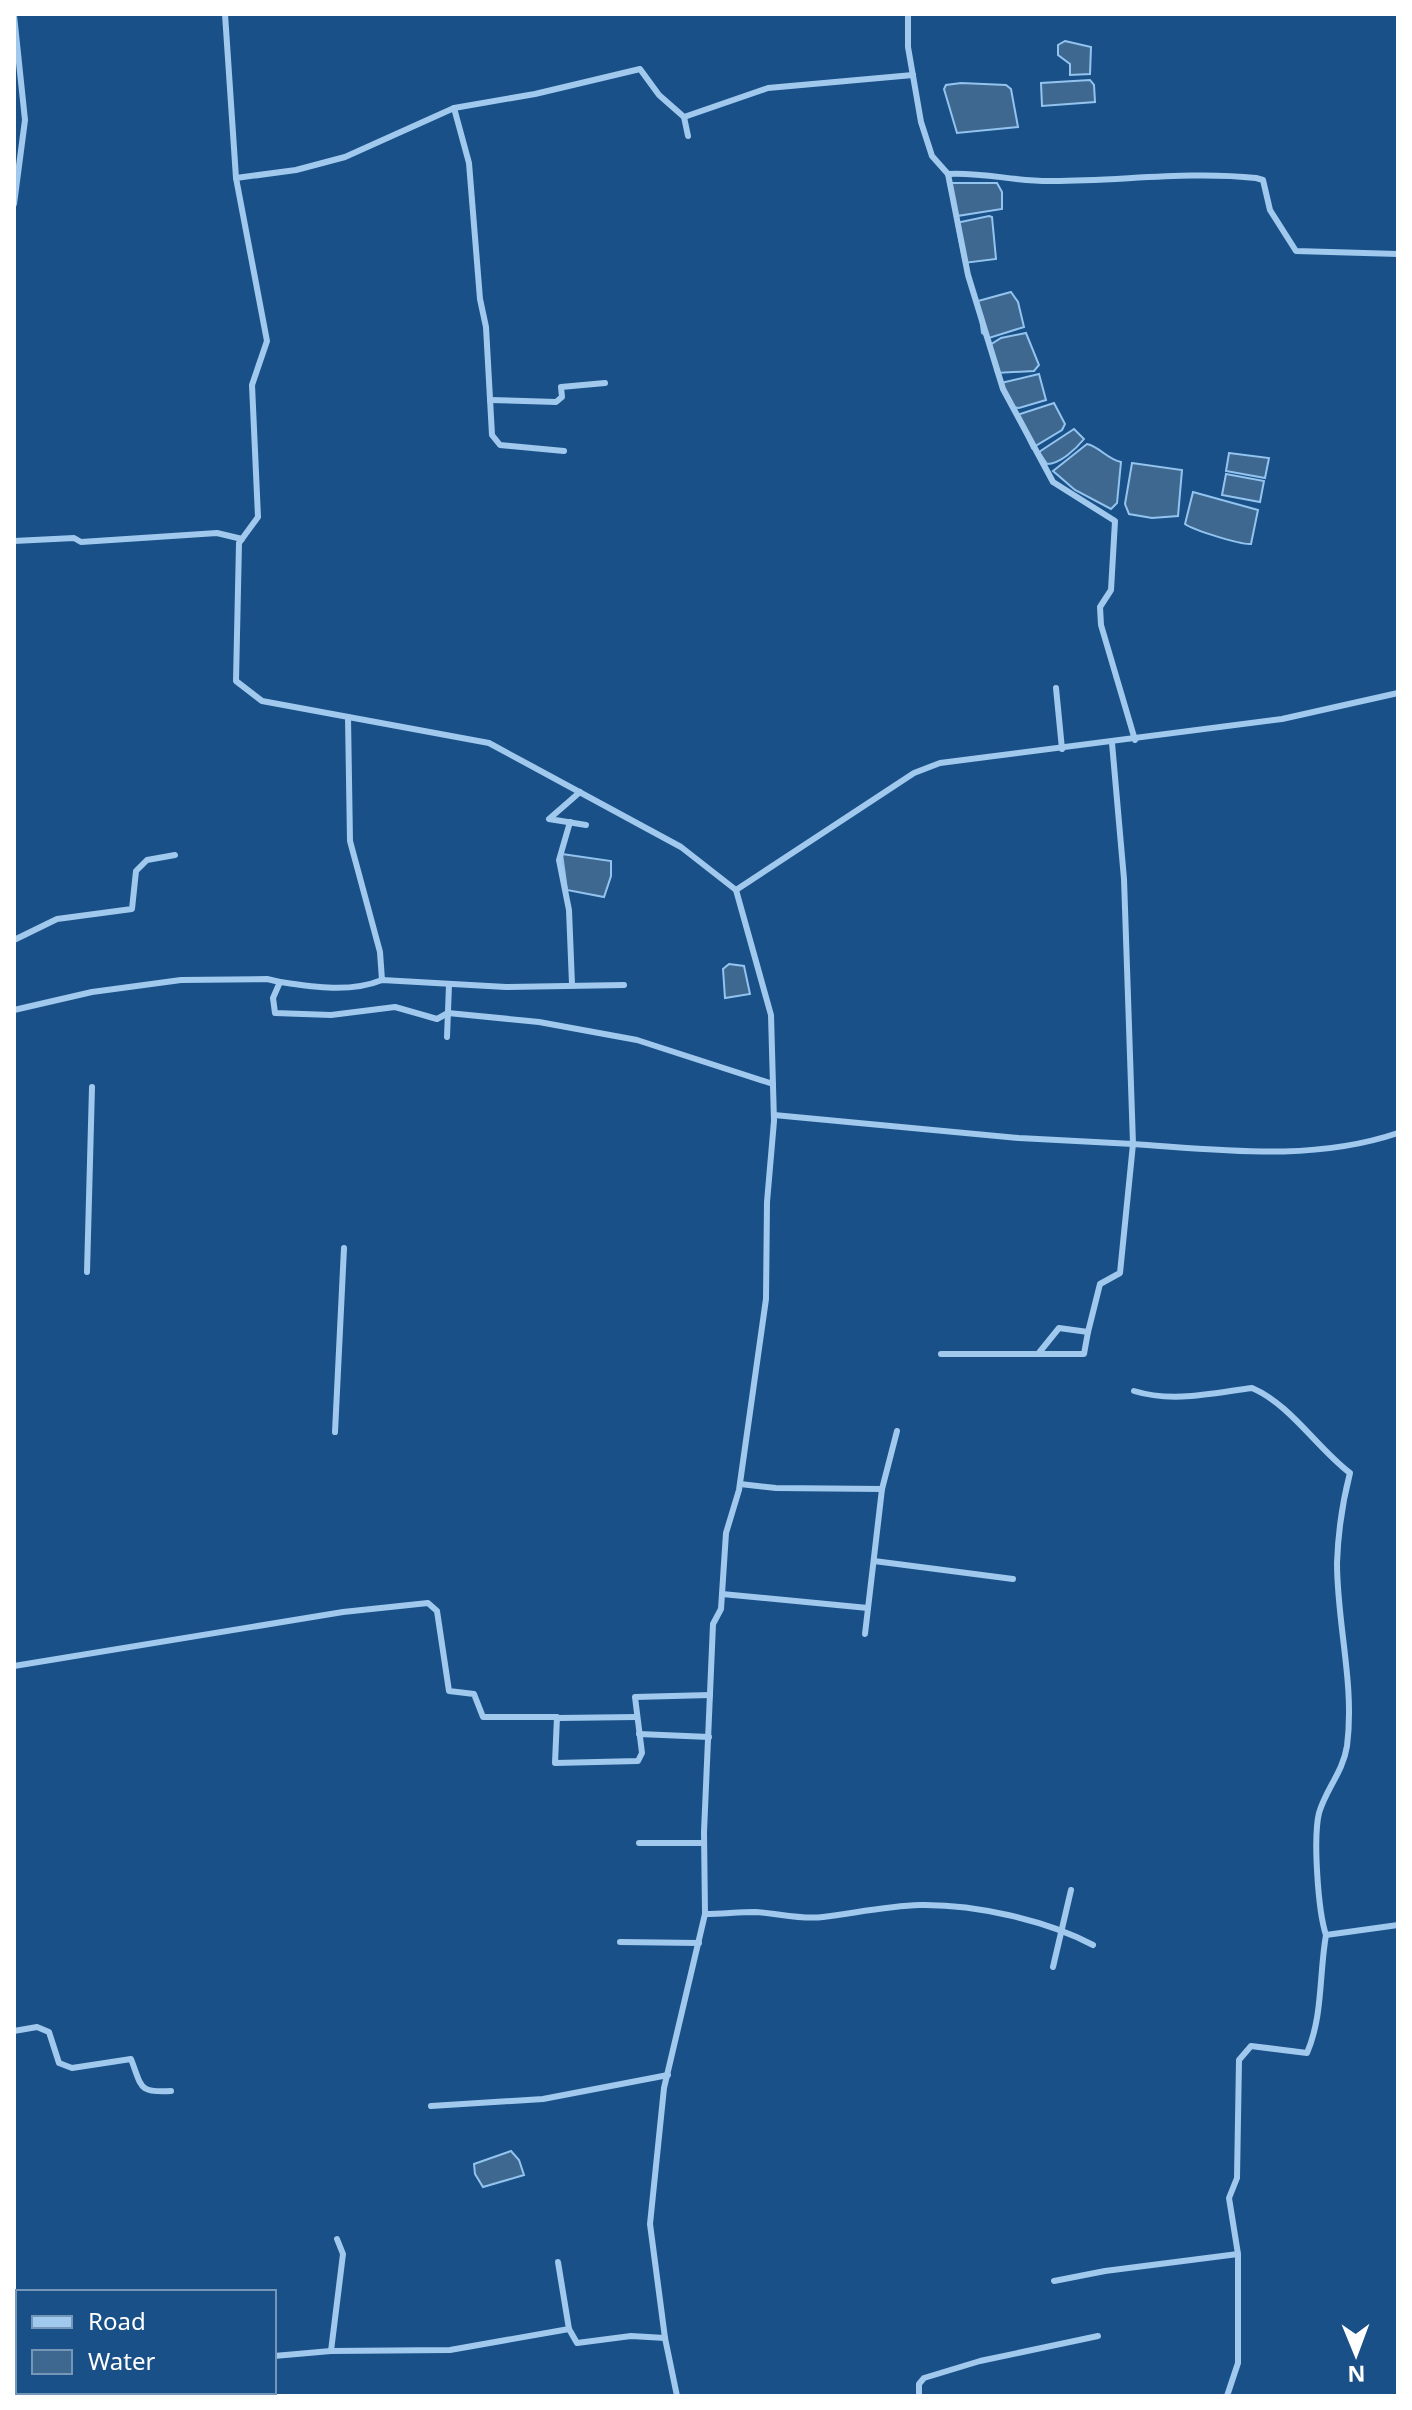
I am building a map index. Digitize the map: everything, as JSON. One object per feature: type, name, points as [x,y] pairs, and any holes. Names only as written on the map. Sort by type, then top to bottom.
[{"type":"street","points":[[225,14],[236,178],[267,341],[252,385],[258,517],[242,539],[236,681],[262,701],[489,743],[681,847],[736,890],[771,1015],[774,1115],[767,1202],[766,1299],[740,1484],[726,1533],[721,1609],[713,1624],[704,1843],[705,1914],[668,2075],[650,2224],[665,2338],[677,2396]]},
{"type":"street","points":[[908,14],[908,47],[921,122],[932,156],[948,174],[968,275],[1003,389],[1053,482],[1115,521],[1111,590],[1100,607],[1101,625],[1135,740]]},
{"type":"street","points":[[14,204],[25,120],[15,15]]},
{"type":"street","points":[[236,178],[296,170],[345,157],[454,108],[535,94],[640,69],[659,95],[684,117],[688,136]]},
{"type":"street","points":[[684,117],[768,88],[913,75]]},
{"type":"street","points":[[454,108],[469,163],[492,435],[500,445],[564,451]]},
{"type":"street","points":[[948,174],[979,172],[1050,182],[1151,175],[1256,178],[1263,180],[1270,210],[1296,251],[1398,254]]},
{"type":"street","points":[[490,400],[556,402],[562,397],[561,387],[605,383]]},
{"type":"street","points":[[14,541],[74,538],[81,542],[217,533],[242,539]]},
{"type":"street","points":[[1056,688],[1062,749]]},
{"type":"street","points":[[736,890],[914,773],[940,763],[1282,719],[1398,693]]},
{"type":"street","points":[[348,717],[350,841],[380,952],[382,980]]},
{"type":"street","points":[[941,1354],[1084,1354],[1098,1289],[1120,1273],[1133,1144],[1124,879],[1112,743]]},
{"type":"street","points":[[580,792],[549,819],[586,825]]},
{"type":"street","points":[[570,822],[559,860],[569,910],[572,984]]},
{"type":"street","points":[[14,940],[57,919],[132,909],[136,871],[147,860],[175,855]]},
{"type":"street","points":[[14,1010],[92,992],[181,980],[267,979],[318,988],[368,986],[382,980],[449,985],[624,985]]},
{"type":"street","points":[[280,982],[273,998],[275,1013],[331,1015],[395,1007],[437,1019],[448,1013],[539,1022],[637,1040],[773,1084]]},
{"type":"street","points":[[447,1037],[449,985]]},
{"type":"street","points":[[87,1272],[92,1087]]},
{"type":"street","points":[[774,1115],[1019,1138],[1285,1153],[1361,1144],[1398,1133]]},
{"type":"street","points":[[335,1432],[344,1248]]},
{"type":"street","points":[[1038,1354],[1059,1328],[1088,1332]]},
{"type":"street","points":[[1134,1391],[1163,1398],[1236,1393],[1252,1388],[1279,1407],[1326,1455],[1350,1473],[1347,1502],[1340,1515],[1337,1565],[1346,1654],[1347,1743],[1344,1762],[1318,1816],[1318,1890],[1326,1935],[1319,1981],[1319,2024],[1307,2053],[1251,2046],[1239,2060],[1237,2178],[1229,2194],[1238,2254],[1238,2363],[1227,2396]]},
{"type":"street","points":[[865,1634],[882,1489],[897,1431]]},
{"type":"street","points":[[740,1484],[776,1488],[882,1489]]},
{"type":"street","points":[[874,1561],[1013,1579]]},
{"type":"street","points":[[722,1594],[868,1608]]},
{"type":"street","points":[[14,1666],[343,1612],[428,1603],[437,1611],[452,1693],[474,1694],[483,1717],[637,1717]]},
{"type":"street","points":[[558,1718],[555,1763],[638,1761],[642,1753],[635,1697],[710,1695]]},
{"type":"street","points":[[639,1734],[709,1737]]},
{"type":"street","points":[[639,1843],[704,1843]]},
{"type":"street","points":[[1053,1967],[1071,1890]]},
{"type":"street","points":[[705,1914],[754,1912],[821,1918],[849,1911],[921,1905],[1023,1918],[1093,1945]]},
{"type":"street","points":[[1326,1935],[1398,1925]]},
{"type":"street","points":[[620,1942],[699,1943]]},
{"type":"street","points":[[14,2031],[37,2027],[49,2032],[59,2063],[72,2068],[131,2059],[141,2087],[148,2092],[171,2091]]},
{"type":"street","points":[[431,2106],[543,2099],[668,2075]]},
{"type":"street","points":[[331,2351],[343,2254],[337,2239]]},
{"type":"street","points":[[1054,2281],[1105,2271],[1238,2254]]},
{"type":"street","points":[[558,2262],[569,2329],[577,2343],[631,2336],[665,2338]]},
{"type":"street","points":[[276,2356],[331,2351],[450,2350],[569,2329]]},
{"type":"street","points":[[919,2396],[919,2384],[924,2378],[980,2361],[1098,2336]]},
{"type":"water","points":[[1065,41],[1091,47],[1090,74],[1070,75],[1070,64],[1058,55],[1058,45]]},
{"type":"water","points":[[1090,80],[1094,85],[1095,102],[1042,106],[1041,83]]},
{"type":"water","points":[[946,85],[1006,85],[1011,89],[1018,127],[957,133],[944,89]]},
{"type":"water","points":[[948,183],[997,183],[1002,192],[1002,209],[957,216]]},
{"type":"water","points":[[992,217],[996,259],[964,263],[956,223]]},
{"type":"water","points":[[1011,292],[1018,302],[1024,327],[989,338],[982,333],[978,301]]},
{"type":"water","points":[[1026,333],[1039,365],[1034,371],[996,373],[990,345],[1001,338]]},
{"type":"water","points":[[1039,374],[1046,400],[1019,408],[1011,407],[1001,383]]},
{"type":"water","points":[[1054,403],[1065,424],[1062,430],[1032,448],[1017,415]]},
{"type":"water","points":[[1074,429],[1084,439],[1062,459],[1047,464],[1039,452]]},
{"type":"water","points":[[1087,444],[1121,462],[1117,503],[1111,509],[1075,490],[1053,471]]},
{"type":"water","points":[[1229,453],[1269,458],[1265,478],[1226,471]]},
{"type":"water","points":[[1132,463],[1182,470],[1178,516],[1152,518],[1129,514],[1125,504]]},
{"type":"water","points":[[1226,474],[1264,481],[1260,502],[1222,495]]},
{"type":"water","points":[[1193,492],[1258,510],[1251,544],[1217,537],[1185,524]]},
{"type":"water","points":[[562,854],[611,861],[611,876],[604,897],[567,890]]},
{"type":"water","points":[[729,964],[744,966],[750,994],[725,998],[723,969]]},
{"type":"water","points":[[511,2151],[519,2160],[524,2175],[483,2187],[475,2174],[474,2164]]}]
